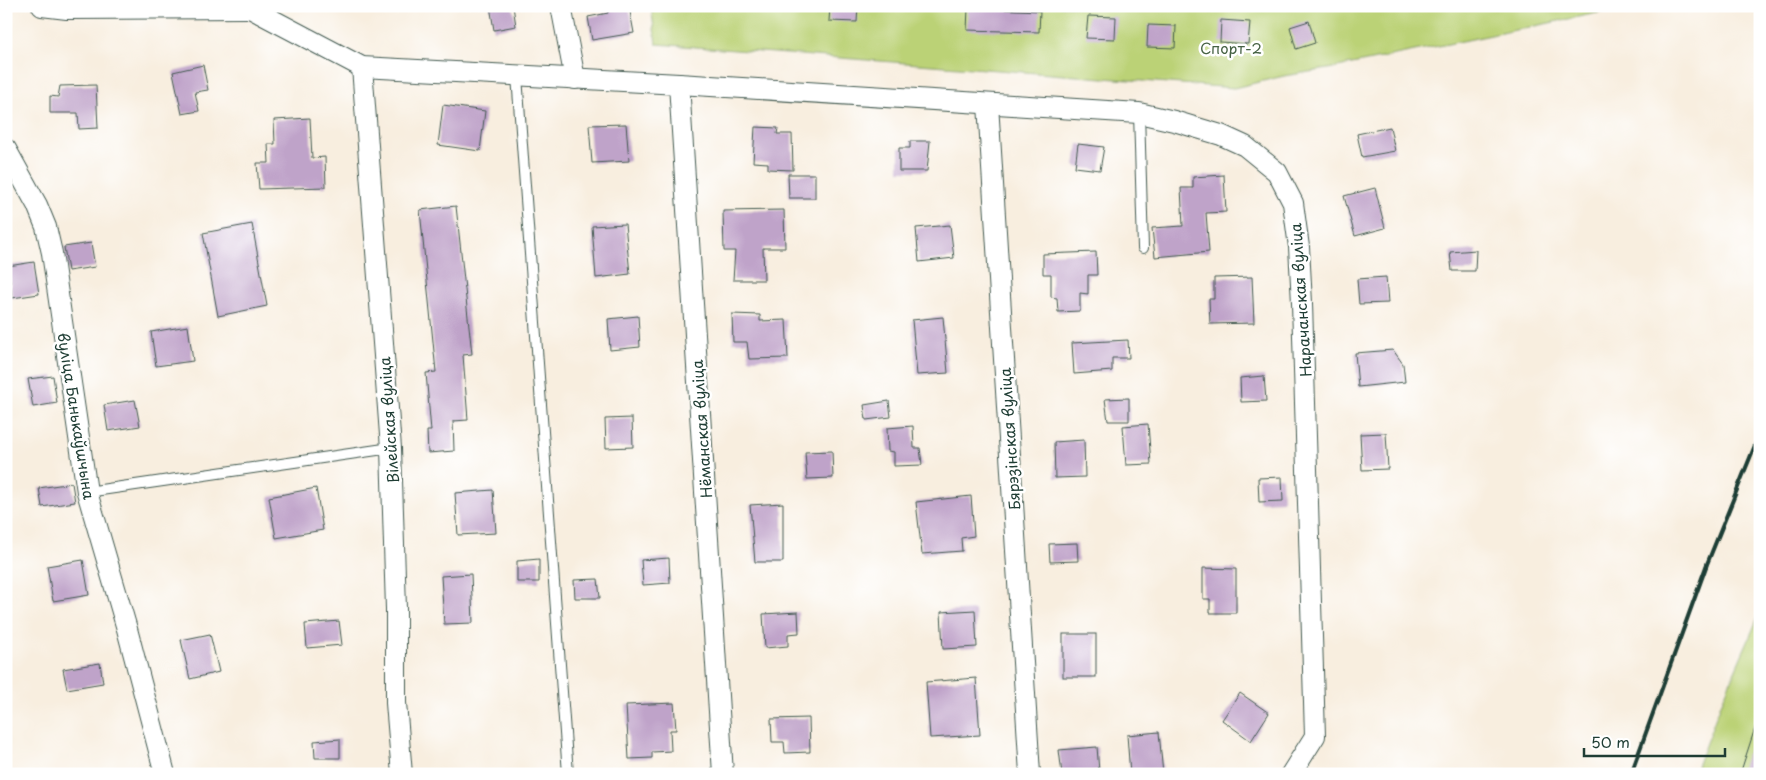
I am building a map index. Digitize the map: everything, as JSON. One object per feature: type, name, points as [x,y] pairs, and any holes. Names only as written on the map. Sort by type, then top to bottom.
[{"type":"street","points":[[42,6],[67,9],[250,7],[362,67]]},
{"type":"street","points":[[561,6],[575,79]]},
{"type":"street","name":"Нарачанская вуліца","points":[[362,67],[1139,112],[1221,135],[1245,146],[1277,172],[1293,203],[1299,247],[1315,736],[1291,774]]},
{"type":"street","name":"Вілейская вуліца","points":[[362,67],[391,448],[396,609],[396,703],[402,774]]},
{"type":"street","name":"Нёманская вуліца","points":[[679,84],[723,774]]},
{"type":"street","name":"Бярэзінская вуліца","points":[[988,104],[1030,774]]},
{"type":"street","name":"вуліца Банькаўшчына","points":[[6,149],[37,205],[46,227],[52,253],[87,492],[127,629],[165,774]]},
{"type":"lane","points":[[517,76],[568,774]]},
{"type":"lane","points":[[1139,112],[1143,248]]},
{"type":"lane","points":[[87,492],[391,448]]},
{"type":"green space","name":"Спорт-2","points":[[651,6],[1631,6],[1328,69],[1284,76],[1234,88],[656,44]]},
{"type":"green space","points":[[1760,613],[1760,774],[1694,774],[1722,701]]},
{"type":"building","points":[[490,6],[513,6],[516,26],[494,30]]},
{"type":"building","points":[[607,6],[629,6],[634,33],[592,40],[588,17],[608,13]]},
{"type":"building","points":[[830,6],[858,6],[857,22],[829,21]]},
{"type":"building","points":[[968,8],[1040,11],[1039,32],[967,30]]},
{"type":"building","points":[[1088,16],[1116,17],[1115,39],[1086,38]]},
{"type":"building","points":[[1221,20],[1250,22],[1248,44],[1220,42]]},
{"type":"building","points":[[1309,21],[1315,43],[1296,49],[1290,27]]},
{"type":"building","points":[[1148,25],[1176,26],[1175,48],[1147,47]]},
{"type":"building","points":[[203,65],[208,90],[195,92],[199,111],[182,114],[173,72]]},
{"type":"building","points":[[96,85],[98,128],[79,129],[78,113],[50,113],[50,96],[58,97],[60,86]]},
{"type":"building","points":[[443,105],[485,111],[480,151],[438,145]]},
{"type":"building","points":[[310,118],[312,158],[325,157],[326,187],[259,189],[257,163],[269,163],[268,144],[275,144],[274,120]]},
{"type":"building","points":[[626,124],[629,161],[592,163],[589,125]]},
{"type":"building","points":[[755,127],[778,128],[777,134],[792,134],[793,170],[768,169],[768,163],[753,162]]},
{"type":"building","points":[[1390,127],[1395,151],[1362,157],[1357,134]]},
{"type":"building","points":[[910,141],[930,141],[927,171],[899,171],[899,148],[910,148]]},
{"type":"building","points":[[1078,144],[1104,147],[1100,170],[1075,167]]},
{"type":"building","points":[[788,174],[815,174],[815,198],[789,198]]},
{"type":"building","points":[[1224,175],[1226,212],[1206,213],[1209,252],[1155,257],[1152,228],[1183,226],[1181,188],[1193,188],[1193,177]]},
{"type":"building","points":[[1375,188],[1385,228],[1355,236],[1344,196]]},
{"type":"building","points":[[456,206],[472,354],[463,355],[468,420],[453,421],[454,451],[428,453],[427,431],[431,431],[426,373],[436,372],[420,210]]},
{"type":"building","points":[[784,210],[785,248],[763,248],[764,280],[733,280],[735,251],[724,251],[723,211]]},
{"type":"building","points":[[252,224],[267,306],[218,316],[203,233]]},
{"type":"building","points":[[625,224],[630,274],[596,278],[592,226]]},
{"type":"building","points":[[950,225],[954,258],[919,262],[916,228]]},
{"type":"building","points":[[91,243],[95,267],[68,271],[64,247]]},
{"type":"building","points":[[1476,250],[1475,271],[1452,271],[1450,252]]},
{"type":"building","points":[[1096,252],[1097,275],[1088,275],[1088,294],[1080,293],[1080,311],[1058,312],[1057,298],[1051,297],[1051,274],[1043,274],[1043,254]]},
{"type":"building","points":[[34,262],[39,294],[12,298],[8,266]]},
{"type":"building","points":[[1252,277],[1254,323],[1210,324],[1209,299],[1214,299],[1214,278]]},
{"type":"building","points":[[1386,277],[1388,303],[1359,304],[1357,279]]},
{"type":"building","points":[[732,314],[760,315],[760,321],[786,320],[788,358],[749,359],[747,342],[733,342]]},
{"type":"building","points":[[638,316],[640,347],[610,350],[608,319]]},
{"type":"building","points":[[943,317],[948,373],[917,375],[912,320]]},
{"type":"building","points":[[188,326],[193,361],[156,366],[151,332]]},
{"type":"building","points":[[1128,340],[1129,358],[1112,358],[1112,371],[1074,374],[1072,343]]},
{"type":"building","points":[[1393,350],[1403,364],[1405,382],[1358,387],[1355,353]]},
{"type":"building","points":[[53,376],[57,403],[33,407],[28,379]]},
{"type":"building","points":[[1264,376],[1266,401],[1241,402],[1240,378]]},
{"type":"building","points":[[1129,398],[1129,421],[1108,421],[1105,399]]},
{"type":"building","points":[[135,400],[140,426],[108,431],[104,405]]},
{"type":"building","points":[[889,401],[891,417],[866,420],[864,405]]},
{"type":"building","points":[[632,418],[633,447],[606,448],[605,419]]},
{"type":"building","points":[[1148,424],[1151,464],[1126,465],[1123,426]]},
{"type":"building","points":[[913,426],[914,448],[920,448],[922,465],[894,466],[894,452],[888,451],[887,428]]},
{"type":"building","points":[[1386,433],[1388,469],[1362,470],[1360,434]]},
{"type":"building","points":[[1084,440],[1085,477],[1055,478],[1054,442]]},
{"type":"building","points":[[832,451],[833,478],[807,479],[805,452]]},
{"type":"building","points":[[1282,477],[1283,501],[1259,502],[1258,478]]},
{"type":"building","points":[[72,483],[75,502],[42,507],[39,488]]},
{"type":"building","points":[[316,488],[323,530],[276,538],[269,497]]},
{"type":"building","points":[[493,490],[496,533],[458,535],[455,493]]},
{"type":"building","points":[[971,496],[974,536],[961,538],[962,551],[922,554],[916,502]]},
{"type":"building","points":[[783,503],[783,562],[755,562],[750,505]]},
{"type":"building","points":[[1077,543],[1078,561],[1050,562],[1049,544]]},
{"type":"building","points":[[669,558],[670,583],[643,585],[641,560]]},
{"type":"building","points":[[539,559],[539,582],[517,582],[517,561]]},
{"type":"building","points":[[83,560],[89,595],[53,601],[47,566]]},
{"type":"building","points":[[1203,568],[1236,569],[1236,613],[1210,613],[1210,599],[1203,599]]},
{"type":"building","points":[[471,574],[473,623],[444,624],[441,576]]},
{"type":"building","points":[[598,579],[600,598],[575,598],[574,580]]},
{"type":"building","points":[[975,610],[977,647],[943,649],[941,612]]},
{"type":"building","points":[[798,612],[799,633],[788,634],[788,646],[765,648],[763,614]]},
{"type":"building","points":[[339,621],[342,645],[307,648],[305,624]]},
{"type":"building","points":[[210,634],[219,672],[190,679],[181,640]]},
{"type":"building","points":[[1063,634],[1096,634],[1096,677],[1063,677]]},
{"type":"building","points":[[100,663],[103,683],[67,689],[63,669]]},
{"type":"building","points":[[976,678],[980,735],[930,738],[926,682]]},
{"type":"building","points":[[1240,693],[1269,713],[1251,741],[1222,720]]},
{"type":"building","points":[[674,703],[676,730],[670,730],[671,751],[652,752],[652,758],[629,759],[626,705]]},
{"type":"building","points":[[809,718],[810,752],[785,753],[784,742],[772,742],[771,719]]},
{"type":"building","points":[[1757,722],[1760,723],[1760,774],[1740,774]]},
{"type":"building","points":[[1159,732],[1163,774],[1130,774],[1127,735]]},
{"type":"building","points":[[340,739],[340,758],[315,758],[314,741]]},
{"type":"building","points":[[1097,747],[1099,771],[1093,772],[1093,774],[1062,774],[1059,750]]},
{"type":"railway","points":[[1631,774],[1707,564],[1760,433]]}]
